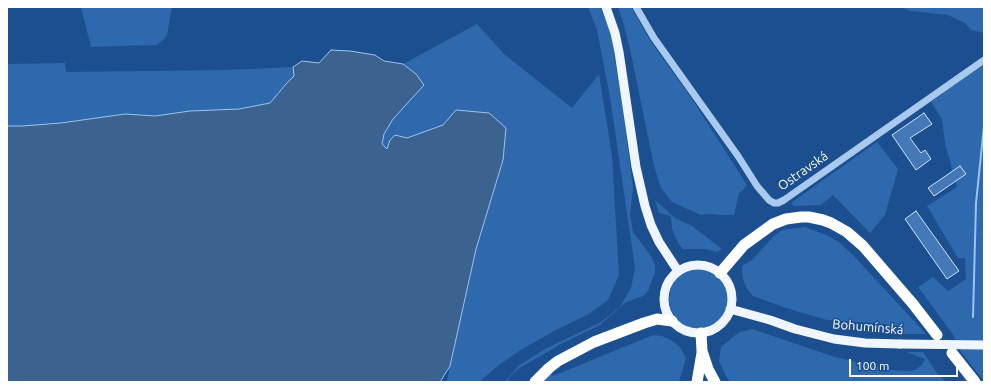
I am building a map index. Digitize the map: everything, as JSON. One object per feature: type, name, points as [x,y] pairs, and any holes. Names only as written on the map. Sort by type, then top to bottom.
[{"type":"highway","points":[[720,274],[744,245],[765,229],[781,220],[809,217],[827,221],[847,232],[863,246],[913,304],[937,335]]},
{"type":"highway","points":[[535,382],[549,368],[594,342],[657,319],[672,321]]},
{"type":"highway","points":[[697,382],[702,351],[701,333]]},
{"type":"highway","points":[[702,351],[708,369],[715,382]]},
{"type":"highway","points":[[952,353],[975,382]]},
{"type":"main road","points":[[606,7],[620,52],[636,167],[645,206],[651,225],[659,242],[678,271]]},
{"type":"main road","points":[[697,265],[712,268],[720,274],[731,290],[732,303],[726,318],[720,325],[711,331],[692,333],[683,330],[672,321],[665,310],[664,298],[666,285],[673,275],[687,266],[697,265]]},
{"type":"main road","name":"Bohumínská","points":[[730,309],[770,320],[795,329],[834,339],[865,343],[984,345]]},
{"type":"street","name":"Ostravská","points":[[636,7],[654,38],[738,156],[757,186],[769,200],[774,203],[784,200],[984,60]]},
{"type":"shaded area","points":[[81,7],[172,7],[167,35],[157,45],[91,47]]},
{"type":"shaded area","points":[[588,7],[600,7],[610,30],[622,103],[633,188],[630,215],[633,232],[651,256],[655,265],[655,272],[648,291],[643,296],[625,303],[600,325],[561,344],[518,369],[509,378],[508,382],[504,382],[518,366],[547,348],[601,322],[620,307],[631,288],[635,268],[610,97],[597,30]]},
{"type":"shaded area","points":[[618,7],[631,7],[651,42],[690,96],[747,185],[739,193],[734,215],[701,215],[672,202],[661,188],[654,166],[630,49]]},
{"type":"shaded area","points":[[900,7],[984,7],[984,33],[971,30],[965,23],[948,15],[911,11]]},
{"type":"shaded area","points":[[477,24],[504,54],[572,108],[599,74],[612,156],[619,275],[608,300],[589,314],[556,330],[519,351],[479,382],[447,382],[476,249],[503,160],[456,110],[443,125],[407,138],[390,140],[387,149],[382,144],[384,134],[393,119],[423,85],[416,74],[403,64]]},
{"type":"shaded area","points":[[331,50],[375,55],[384,61],[403,64],[416,74],[424,85],[393,119],[384,134],[382,144],[387,149],[390,140],[395,135],[407,138],[443,125],[456,110],[489,113],[506,128],[503,160],[476,249],[450,366],[440,382],[7,382],[7,126],[61,123],[125,114],[155,116],[190,111],[239,109],[270,103],[294,76],[293,67],[302,61],[319,63]]},
{"type":"shaded area","points":[[65,63],[66,72],[227,70],[293,67],[294,76],[270,103],[239,109],[190,111],[155,116],[125,114],[61,123],[7,126],[7,64]]},
{"type":"shaded area","points":[[984,63],[984,381],[961,352],[954,336],[918,287],[933,277],[948,291],[966,279],[965,258],[958,258],[927,206],[957,187],[945,143],[942,119],[931,102]]},
{"type":"shaded area","points":[[877,142],[898,169],[885,215],[870,233],[833,195],[821,205],[793,206],[791,203]]},
{"type":"shaded area","points":[[655,200],[675,218],[692,226],[722,249],[717,252],[705,249],[683,249],[678,243],[672,229],[671,216],[659,213]]},
{"type":"shaded area","points":[[805,227],[824,234],[839,242],[854,256],[926,334],[896,334],[886,324],[827,320],[786,308],[753,296],[747,289],[743,279],[742,266],[752,260],[773,237],[782,230]]},
{"type":"shaded area","points":[[699,269],[715,274],[720,278],[724,283],[729,299],[724,315],[720,320],[715,324],[699,329],[683,324],[678,320],[674,315],[669,299],[674,283],[678,278],[683,274]]},
{"type":"shaded area","points":[[752,329],[835,357],[892,370],[915,370],[922,365],[925,359],[906,352],[923,352],[937,373],[946,382],[730,382],[719,361],[721,347],[738,333]]},
{"type":"shaded area","points":[[653,335],[662,336],[671,340],[680,347],[686,358],[679,382],[539,382],[549,372],[553,376]]},
{"type":"building","points":[[924,113],[932,124],[910,138],[921,153],[925,150],[931,159],[916,170],[892,135]]},
{"type":"building","points":[[960,166],[966,174],[934,196],[928,188]]},
{"type":"building","points":[[916,211],[959,271],[947,279],[905,219]]},
{"type":"waterway","points":[[973,317],[976,203],[984,126]]}]
